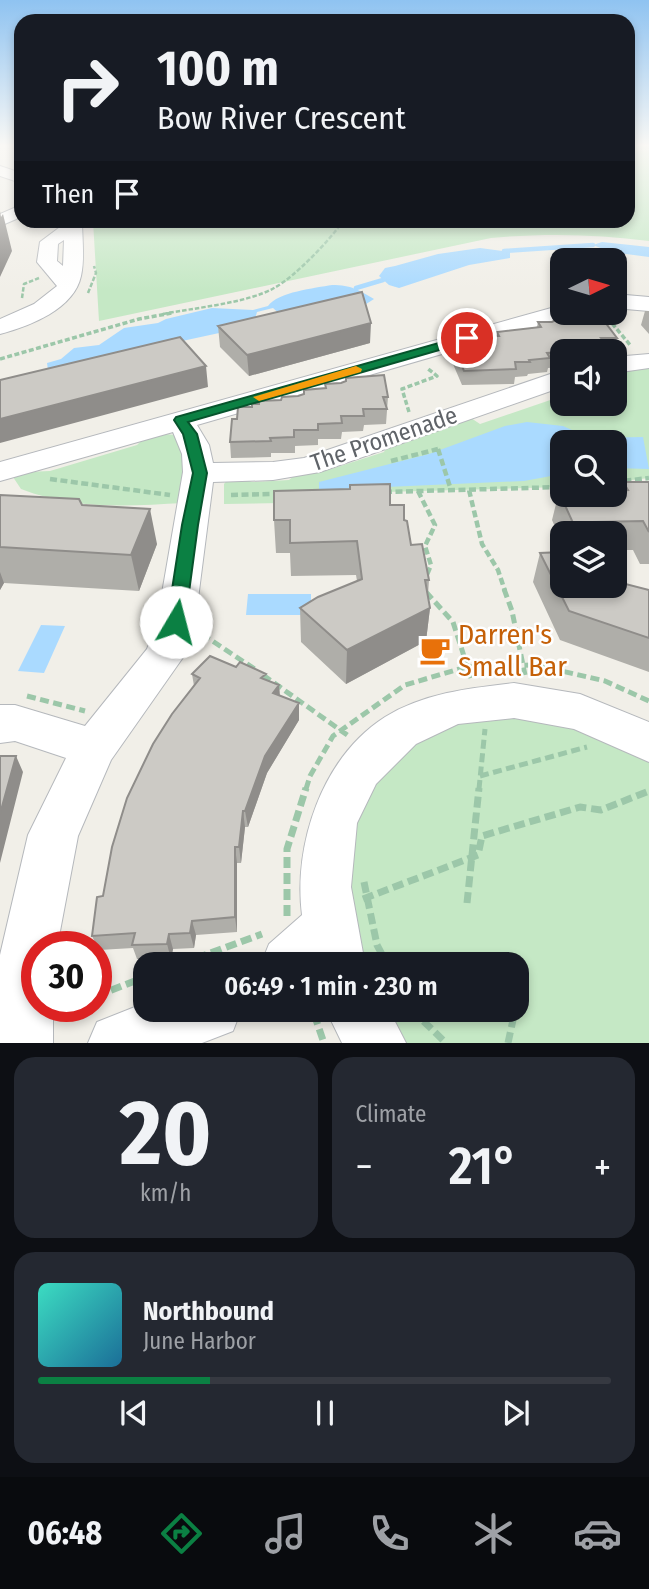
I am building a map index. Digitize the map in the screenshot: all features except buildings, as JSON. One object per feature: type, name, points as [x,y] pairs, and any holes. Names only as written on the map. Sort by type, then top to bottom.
[{"type":"street","points":[[0,327],[49,304],[62,293],[71,279],[73,228]]},
{"type":"street","points":[[627,307],[649,304]]},
{"type":"street","points":[[0,472],[550,315]]},
{"type":"street","points":[[627,361],[644,355]]},
{"type":"street","name":"The Promenade","points":[[191,487],[309,466],[550,382]]},
{"type":"street","points":[[23,1043],[24,973],[53,835],[94,731],[164,656],[195,631],[190,525],[190,434],[180,420]]},
{"type":"street","points":[[330,939],[323,880],[327,840],[334,816],[358,770],[372,753],[392,735],[416,720],[461,704],[493,716],[581,711],[614,723],[649,743]]},
{"type":"street","points":[[11,710],[15,723],[94,731]]},
{"type":"street","points":[[116,1030],[154,1022]]},
{"type":"street","points":[[363,1022],[376,1043]]},
{"type":"path","points":[[0,359],[139,319],[255,296],[275,288],[329,240],[338,228]]},
{"type":"path","points":[[614,326],[629,345],[644,355]]},
{"type":"path","points":[[438,449],[451,488]]},
{"type":"path","points":[[39,478],[284,493]]},
{"type":"path","points":[[627,481],[649,478]]},
{"type":"path","points":[[169,509],[191,487]]},
{"type":"path","points":[[372,492],[550,487]]},
{"type":"path","points":[[467,902],[480,776],[512,611],[498,570],[482,544],[470,490]]},
{"type":"path","points":[[418,491],[435,525],[425,546],[431,565],[424,589],[453,622],[464,661],[493,716]]},
{"type":"path","points":[[195,631],[302,701],[372,753]]},
{"type":"path","points":[[11,710],[33,696],[94,731]]},
{"type":"path","points":[[480,776],[599,743]]},
{"type":"path","points":[[330,939],[478,855],[482,836],[580,807],[601,810],[649,791]]},
{"type":"path","points":[[330,939],[364,881],[365,870]]},
{"type":"path","points":[[330,939],[377,945],[381,952]]},
{"type":"path","points":[[116,1030],[133,1000]]},
{"type":"path","points":[[317,1022],[324,1043]]},
{"type":"path","points":[[424,1022],[446,1043]]},
{"type":"path","points":[[508,1043],[513,1022]]},
{"type":"green space","points":[[635,194],[649,194],[649,241],[570,235],[491,238],[99,321],[93,228],[635,228]]},
{"type":"green space","points":[[649,366],[649,478],[627,481],[627,430],[550,430],[550,487],[385,492],[391,501],[224,504],[224,484],[228,479],[241,478],[252,482],[289,480],[295,475],[331,469],[384,452],[387,446],[471,418],[480,424],[550,400],[550,416],[627,416],[627,369]]},
{"type":"green space","points":[[164,434],[176,435],[185,445],[184,503],[101,505],[61,500],[21,489],[13,477],[27,472],[50,471],[137,445],[143,439]]},
{"type":"green space","points":[[461,704],[649,743],[649,1043],[376,1043],[363,1022],[529,1022],[529,952],[333,952],[327,930],[334,816]]},
{"type":"water","points":[[602,242],[649,247],[649,257],[627,254],[627,248],[601,248],[593,245]]},
{"type":"water","points":[[480,248],[510,252],[510,258],[469,265],[399,288],[389,285],[379,276],[385,268],[438,254]]},
{"type":"water","points":[[332,285],[350,287],[374,299],[363,306],[282,316],[273,308],[257,312],[255,319],[247,327],[48,370],[47,363],[61,359],[74,348],[99,345],[124,328],[158,323],[212,308],[253,310],[268,306],[288,294]]},
{"type":"water","points":[[527,422],[563,426],[572,430],[550,430],[550,476],[524,481],[319,490],[319,482],[429,454],[505,426]]},
{"type":"water","points":[[627,437],[643,437],[649,469],[627,468]]},
{"type":"water","points":[[248,594],[311,594],[311,615],[246,615]]},
{"type":"water","points":[[41,625],[65,626],[44,673],[18,671]]},
{"type":"waterway","points":[[504,251],[593,245]]},
{"type":"waterway","points":[[356,288],[383,280]]},
{"type":"slow traffic","points":[[259,397],[356,369]]},
{"type":"place","name":"Darren's Small Bar","points":[[435,650]]},
{"type":"route","points":[[176,622],[195,490],[200,473],[190,434],[180,420],[467,338]]}]
